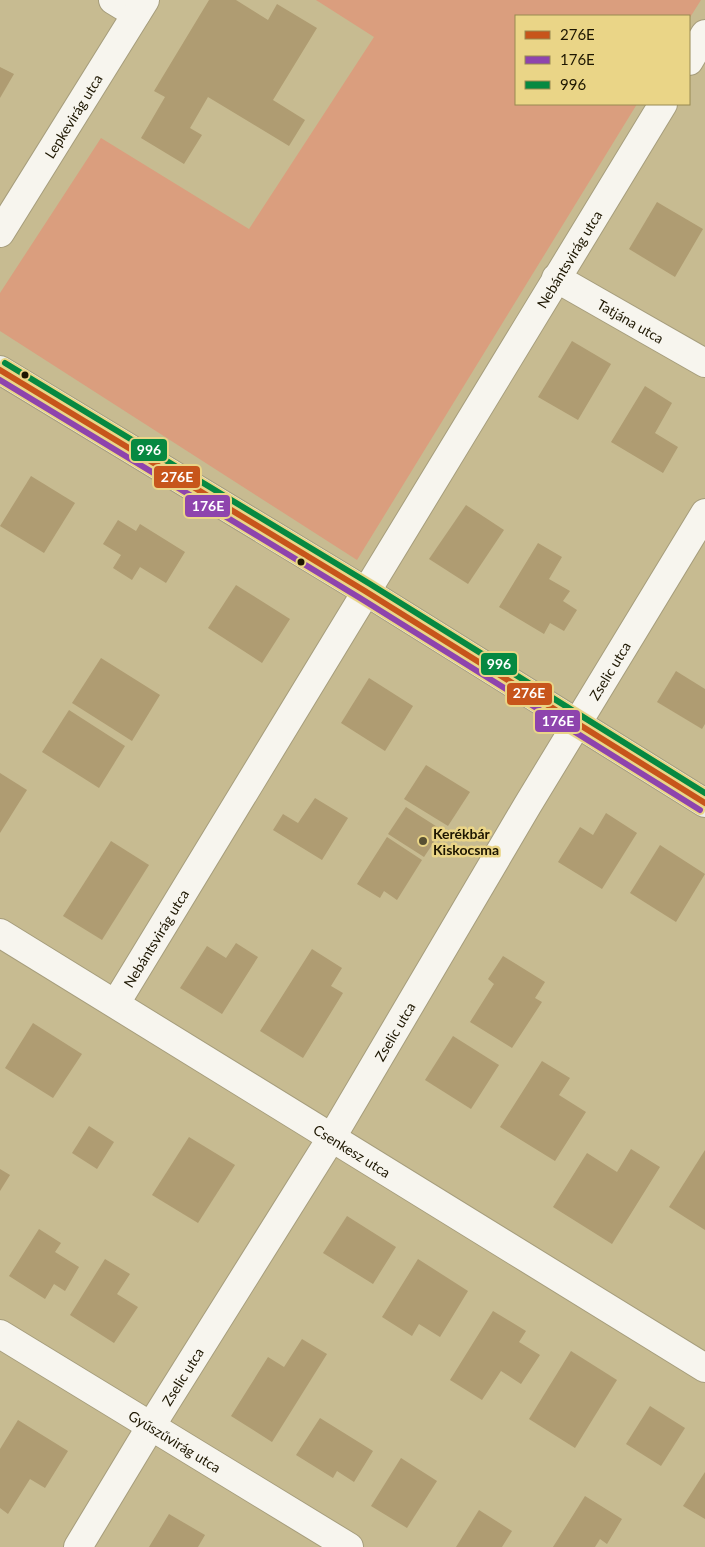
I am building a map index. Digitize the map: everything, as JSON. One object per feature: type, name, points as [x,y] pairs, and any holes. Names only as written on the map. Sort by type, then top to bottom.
[{"type":"street","points":[[113,0],[141,7]]},
{"type":"street","name":"Lepkevirág utca","points":[[0,232],[141,7]]},
{"type":"street","points":[[690,59],[705,34]]},
{"type":"street","name":"Nebántsvirág utca","points":[[116,1003],[661,105]]},
{"type":"street","name":"Tatjána utca","points":[[556,278],[705,363]]},
{"type":"street","points":[[0,370],[365,591],[705,803]]},
{"type":"street","name":"Zselic utca","points":[[78,1547],[151,1426],[332,1137],[527,806],[705,513]]},
{"type":"street","name":"Csenkesz utca","points":[[0,933],[705,1368]]},
{"type":"street","name":"Gyűszűvirág utca","points":[[0,1334],[349,1547]]},
{"type":"shaded area","points":[[316,0],[701,0],[690,17],[690,15],[515,15],[515,105],[636,105],[357,560],[0,331],[0,293],[101,138],[249,229],[374,37]]},
{"type":"building","points":[[209,0],[236,0],[268,20],[277,4],[317,28],[273,100],[305,120],[289,146],[208,97],[190,128],[202,135],[184,164],[141,138],[165,97],[154,91]]},
{"type":"building","points":[[0,67],[14,74],[0,98]]},
{"type":"building","points":[[657,202],[703,229],[675,277],[629,249]]},
{"type":"building","points":[[572,341],[611,364],[578,420],[538,397]]},
{"type":"building","points":[[645,386],[672,403],[655,433],[678,447],[663,473],[611,442]]},
{"type":"building","points":[[31,476],[75,503],[44,553],[0,526]]},
{"type":"building","points":[[466,505],[504,530],[468,584],[429,559]]},
{"type":"building","points":[[118,520],[136,531],[140,524],[185,552],[166,583],[140,567],[132,580],[113,568],[121,555],[103,544]]},
{"type":"building","points":[[538,543],[562,557],[549,579],[570,591],[563,601],[577,610],[564,631],[550,623],[544,634],[499,607]]},
{"type":"building","points":[[236,585],[290,619],[262,663],[208,628]]},
{"type":"building","points":[[101,658],[160,695],[132,741],[72,703]]},
{"type":"building","points":[[676,671],[705,689],[705,724],[702,729],[657,702]]},
{"type":"building","points":[[369,678],[413,706],[385,751],[341,723]]},
{"type":"building","points":[[69,710],[125,746],[99,788],[42,752]]},
{"type":"building","points":[[426,765],[470,792],[448,826],[404,799]]},
{"type":"building","points":[[0,773],[27,790],[0,833]]},
{"type":"building","points":[[315,798],[348,818],[322,860],[273,830],[283,814],[298,823]]},
{"type":"building","points":[[406,807],[442,830],[424,857],[388,834]]},
{"type":"building","points":[[606,813],[637,833],[602,889],[558,862],[580,827],[593,835]]},
{"type":"building","points":[[387,837],[422,860],[397,900],[384,891],[380,898],[357,884]]},
{"type":"building","points":[[111,841],[149,865],[102,940],[63,916]]},
{"type":"building","points":[[660,845],[705,874],[676,922],[630,893]]},
{"type":"building","points":[[236,943],[258,957],[222,1014],[180,988],[207,946],[226,958]]},
{"type":"building","points":[[312,949],[342,968],[331,986],[343,993],[303,1058],[260,1031]]},
{"type":"building","points":[[503,956],[545,982],[535,998],[542,1002],[512,1048],[470,1022],[494,984],[488,979]]},
{"type":"building","points":[[33,1023],[82,1054],[53,1098],[5,1068]]},
{"type":"building","points":[[453,1036],[499,1065],[471,1109],[425,1080]]},
{"type":"building","points":[[542,1061],[570,1078],[559,1095],[586,1112],[555,1161],[500,1127]]},
{"type":"building","points":[[89,1126],[114,1142],[97,1169],[72,1153]]},
{"type":"building","points":[[189,1137],[235,1165],[198,1223],[152,1195]]},
{"type":"building","points":[[631,1149],[660,1167],[612,1244],[553,1207],[587,1153],[617,1172]]},
{"type":"building","points":[[705,1150],[705,1230],[669,1207]]},
{"type":"building","points":[[0,1169],[10,1175],[0,1191]]},
{"type":"building","points":[[347,1216],[396,1247],[373,1284],[323,1253]]},
{"type":"building","points":[[39,1229],[61,1243],[55,1252],[79,1267],[65,1291],[54,1284],[45,1299],[9,1276]]},
{"type":"building","points":[[105,1259],[130,1274],[117,1294],[138,1307],[114,1343],[70,1315]]},
{"type":"building","points":[[418,1259],[468,1291],[440,1337],[419,1324],[412,1336],[382,1317]]},
{"type":"building","points":[[493,1311],[526,1331],[519,1342],[540,1355],[521,1384],[501,1371],[482,1400],[450,1380]]},
{"type":"building","points":[[302,1339],[327,1354],[272,1442],[231,1416],[268,1357],[284,1367]]},
{"type":"building","points":[[571,1351],[617,1380],[575,1448],[529,1419]]},
{"type":"building","points":[[650,1406],[685,1428],[661,1466],[626,1444]]},
{"type":"building","points":[[320,1418],[373,1451],[354,1482],[337,1471],[333,1478],[296,1455]]},
{"type":"building","points":[[18,1420],[68,1451],[45,1488],[30,1479],[8,1514],[0,1508],[0,1449]]},
{"type":"building","points":[[401,1458],[437,1481],[407,1528],[371,1506]]},
{"type":"building","points":[[705,1472],[705,1519],[683,1506]]},
{"type":"building","points":[[585,1496],[622,1519],[607,1544],[600,1539],[595,1547],[553,1547]]},
{"type":"building","points":[[479,1510],[512,1531],[502,1547],[456,1547]]},
{"type":"building","points":[[169,1514],[205,1535],[198,1547],[149,1547]]},
{"type":"transit line","name":"996","points":[[5,363],[370,584],[705,793]]},
{"type":"transit line","name":"276E","points":[[0,370],[365,591],[705,803]]},
{"type":"transit line","name":"176E","points":[[0,380],[360,598],[700,810]]},
{"type":"place","name":"Kerékbár Kiskocsma","points":[[423,841]]}]
